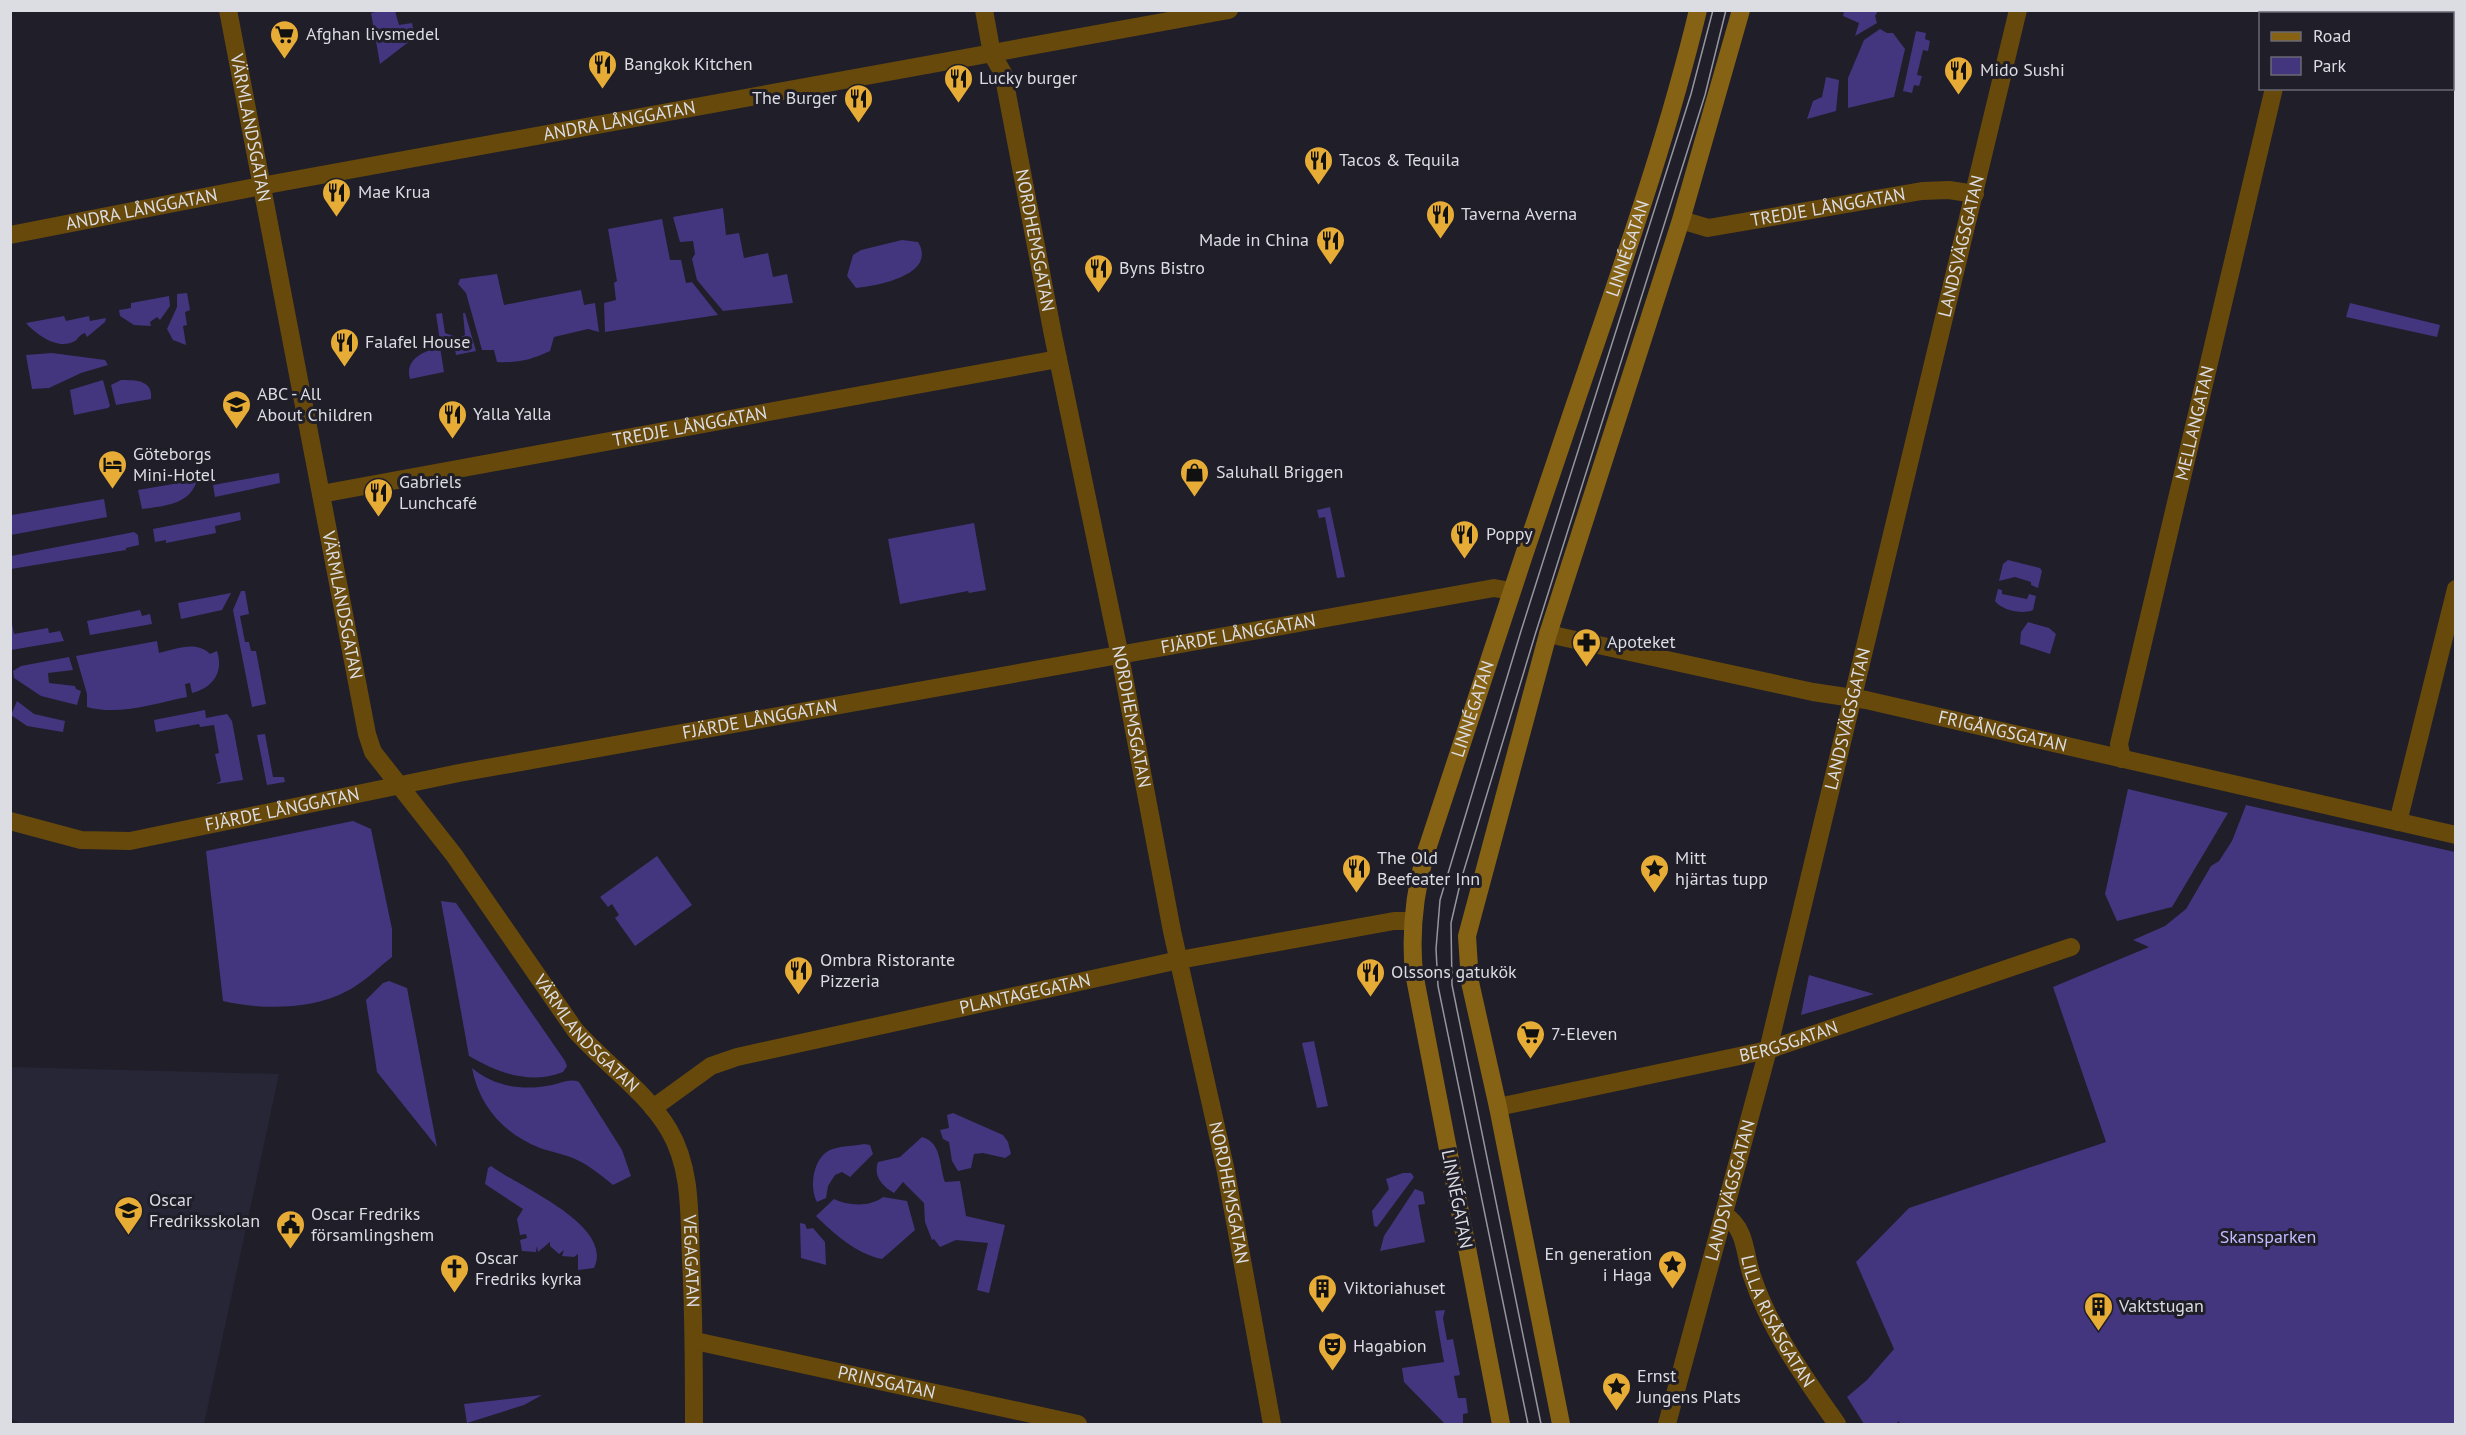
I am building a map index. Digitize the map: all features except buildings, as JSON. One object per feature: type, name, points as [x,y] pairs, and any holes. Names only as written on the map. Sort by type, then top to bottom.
[{"type":"street","name":"VÄRMLANDSGATAN","points":[[228,10],[367,734],[373,752],[454,855],[575,1030],[596,1054],[615,1069],[653,1108]]},
{"type":"street","name":"NORDHEMSGATAN","points":[[984,10],[992,54],[1003,73],[1179,960],[1225,1167],[1272,1425]]},
{"type":"street","name":"ANDRA LÅNGGATAN","points":[[10,235],[261,186],[1229,10]]},
{"type":"street","name":"LINNÉGATAN","points":[[1501,1425],[1414,973],[1412,921],[1425,855],[1682,80],[1698,10]]},
{"type":"street","points":[[1561,1425],[1498,1107],[1470,982],[1467,936],[1548,634],[1681,220],[1742,10]]},
{"type":"street","name":"LANDSVÄGSGATAN","points":[[1667,1425],[1768,1050],[2018,10]]},
{"type":"street","name":"MELLANGATAN","points":[[2122,759],[2119,744],[2274,90]]},
{"type":"street","name":"TREDJE LÅNGGATAN","points":[[1681,220],[1708,228],[1922,191],[1949,190],[1975,194]]},
{"type":"street","name":"TREDJE LÅNGGATAN","points":[[321,494],[1058,359]]},
{"type":"street","name":"FJÄRDE LÅNGGATAN","points":[[10,821],[81,840],[114,843],[398,785],[1494,588],[1511,591]]},
{"type":"street","points":[[2398,822],[2456,588]]},
{"type":"street","name":"FRIGÅNGSGATAN","points":[[1548,634],[1813,692],[1852,698],[2456,835]]},
{"type":"street","name":"PLANTAGEGATAN","points":[[653,1108],[711,1065],[737,1057],[1179,960],[1394,921],[1412,921]]},
{"type":"street","name":"BERGSGATAN","points":[[1498,1107],[1768,1050],[2071,947]]},
{"type":"street","name":"VEGAGATAN","points":[[653,1108],[670,1131],[688,1180],[694,1341],[694,1425]]},
{"type":"street","name":"LILLA RISÅSGATAN","points":[[1725,1215],[1735,1222],[1743,1238],[1751,1276],[1770,1319],[1837,1425]]},
{"type":"street","name":"PRINSGATAN","points":[[694,1341],[1078,1425]]},
{"type":"shaded area","name":"Oscar Fredriksskolan","points":[[11,1067],[279,1074],[204,1424],[21,1424],[11,1418]]},
{"type":"green space","points":[[395,11],[399,25],[412,23],[415,37],[380,64],[371,13]]},
{"type":"green space","points":[[1844,11],[1878,11],[1875,16],[1877,23],[1855,36],[1859,23],[1843,16]]},
{"type":"green space","points":[[1880,29],[1893,33],[1905,49],[1894,97],[1848,108],[1848,78],[1864,40]]},
{"type":"green space","points":[[1916,31],[1926,33],[1925,39],[1930,41],[1928,51],[1923,50],[1917,75],[1922,76],[1919,86],[1914,85],[1912,93],[1903,91]]},
{"type":"green space","points":[[1826,77],[1839,80],[1836,111],[1807,119],[1813,101],[1822,97]]},
{"type":"green space","points":[[723,208],[726,235],[739,233],[744,258],[768,253],[773,277],[787,274],[793,303],[723,311],[697,280],[692,259],[695,254],[693,241],[680,242],[673,217]]},
{"type":"green space","points":[[662,219],[670,260],[681,260],[686,283],[692,282],[718,315],[605,332],[604,303],[616,300],[614,283],[617,281],[608,229]]},
{"type":"green space","points":[[902,240],[918,242],[922,253],[920,263],[902,277],[877,285],[856,288],[847,276],[853,255],[861,250]]},
{"type":"green space","points":[[497,274],[504,305],[581,290],[584,305],[595,303],[599,332],[588,329],[554,337],[550,351],[530,359],[497,362],[494,350],[482,350],[466,293],[458,284],[460,279]]},
{"type":"green space","points":[[187,293],[190,310],[185,312],[187,325],[183,326],[186,345],[173,340],[167,329],[177,307],[177,294]]},
{"type":"green space","points":[[169,296],[170,306],[160,320],[157,317],[150,322],[151,326],[134,325],[120,316],[119,310],[131,308],[131,303]]},
{"type":"green space","points":[[2350,303],[2440,325],[2437,337],[2346,317]]},
{"type":"green space","points":[[442,313],[445,333],[459,338],[465,335],[463,313],[465,313],[476,351],[456,355],[453,339],[440,341],[436,314]]},
{"type":"green space","points":[[64,316],[66,321],[89,316],[90,321],[106,318],[105,322],[87,337],[85,333],[68,344],[48,340],[26,323]]},
{"type":"green space","points":[[440,347],[444,372],[410,379],[410,366],[413,361],[422,354]]},
{"type":"green space","points":[[52,353],[105,360],[108,365],[81,373],[49,388],[32,389],[26,355]]},
{"type":"green space","points":[[103,380],[110,406],[74,415],[70,390]]},
{"type":"green space","points":[[121,380],[142,382],[149,388],[151,399],[116,405],[111,385]]},
{"type":"green space","points":[[279,473],[280,483],[215,497],[213,485]]},
{"type":"green space","points":[[197,480],[189,495],[175,503],[142,509],[138,490]]},
{"type":"green space","points":[[104,499],[107,517],[11,535],[12,515]]},
{"type":"green space","points":[[1330,507],[1345,577],[1337,578],[1325,517],[1319,518],[1317,510]]},
{"type":"green space","points":[[240,512],[241,520],[215,526],[216,533],[166,543],[166,540],[155,542],[153,529]]},
{"type":"green space","points":[[974,523],[986,590],[969,593],[968,591],[900,604],[888,539]]},
{"type":"green space","points":[[134,532],[138,535],[139,545],[126,548],[126,550],[11,569],[11,556]]},
{"type":"green space","points":[[2008,560],[2040,568],[2042,571],[2038,588],[2031,585],[2031,582],[2015,577],[1999,581],[2003,564]]},
{"type":"green space","points":[[1998,589],[2002,590],[2002,594],[2027,599],[2029,594],[2036,596],[2033,610],[2018,612],[2002,607],[1995,601]]},
{"type":"green space","points":[[241,591],[245,591],[249,614],[240,616],[245,642],[249,642],[251,651],[256,651],[266,704],[252,707],[233,610]]},
{"type":"green space","points":[[231,593],[222,610],[181,619],[178,603]]},
{"type":"green space","points":[[140,610],[142,616],[150,614],[152,624],[90,635],[87,621]]},
{"type":"green space","points":[[11,619],[14,634],[48,628],[49,633],[60,631],[64,641],[11,650]]},
{"type":"green space","points":[[2028,622],[2049,628],[2056,634],[2050,654],[2020,644],[2021,632]]},
{"type":"green space","points":[[157,641],[159,653],[192,646],[199,647],[210,654],[217,651],[219,666],[215,678],[206,687],[192,693],[190,683],[185,684],[187,697],[125,709],[87,707],[87,694],[76,656]]},
{"type":"green space","points":[[69,657],[73,670],[48,673],[49,683],[75,686],[81,691],[77,705],[41,696],[14,678],[13,671],[21,666]]},
{"type":"green space","points":[[17,701],[34,714],[65,721],[63,732],[27,726],[11,715]]},
{"type":"green space","points":[[205,710],[206,718],[227,714],[232,721],[243,780],[216,784],[221,781],[215,754],[219,753],[214,725],[200,727],[199,724],[156,732],[154,720]]},
{"type":"green space","points":[[265,734],[273,777],[284,777],[285,782],[267,785],[257,735]]},
{"type":"green space","points":[[2128,789],[2228,813],[2172,907],[2117,921],[2105,894]]},
{"type":"green space","name":"Skansparken","points":[[2246,805],[2455,852],[2455,1424],[1901,1424],[1898,1421],[1897,1424],[1864,1424],[1847,1397],[1867,1380],[1894,1349],[1856,1262],[1909,1208],[2106,1142],[2053,987],[2149,947],[2133,940],[2165,926],[2186,909],[2211,866],[2219,861],[2232,841]]},
{"type":"green space","points":[[353,821],[371,829],[392,929],[392,957],[353,988],[318,1002],[270,1007],[223,1001],[206,851]]},
{"type":"green space","points":[[657,856],[692,905],[635,946],[615,918],[619,915],[612,904],[608,907],[600,897]]},
{"type":"green space","points":[[441,901],[456,903],[565,1061],[567,1066],[563,1072],[538,1077],[514,1075],[491,1068],[469,1056]]},
{"type":"green space","points":[[1809,975],[1874,994],[1801,1015]]},
{"type":"green space","points":[[389,981],[407,988],[437,1147],[377,1072],[366,1000],[383,983]]},
{"type":"green space","points":[[1314,1041],[1328,1106],[1317,1108],[1302,1043]]},
{"type":"green space","points":[[472,1068],[490,1080],[510,1086],[530,1088],[569,1081],[579,1082],[622,1150],[631,1176],[613,1185],[580,1161],[540,1148],[515,1135],[495,1117],[487,1106],[475,1082]]},
{"type":"green space","points":[[953,1113],[1003,1135],[1008,1142],[1011,1154],[1005,1158],[983,1153],[974,1154],[971,1168],[958,1171],[952,1161],[949,1142],[943,1139],[940,1130],[949,1128],[947,1115]]},
{"type":"green space","points":[[922,1137],[933,1144],[936,1149],[945,1182],[960,1181],[966,1216],[1005,1225],[989,1293],[977,1290],[988,1243],[956,1240],[940,1247],[934,1239],[932,1240],[925,1222],[924,1203],[903,1182],[894,1193],[882,1184],[878,1176],[878,1162],[900,1157]]},
{"type":"green space","points":[[870,1145],[873,1154],[850,1177],[842,1172],[835,1175],[828,1186],[826,1198],[817,1202],[813,1189],[814,1173],[824,1154],[842,1147]]},
{"type":"green space","points":[[491,1166],[560,1208],[577,1222],[590,1237],[597,1252],[594,1268],[578,1270],[578,1254],[574,1257],[562,1256],[564,1250],[559,1254],[550,1246],[550,1242],[538,1252],[537,1246],[536,1252],[522,1251],[520,1240],[527,1238],[526,1234],[520,1235],[517,1219],[523,1209],[485,1184],[488,1168]]},
{"type":"green space","points":[[1403,1173],[1411,1173],[1414,1177],[1377,1227],[1374,1226],[1372,1211],[1389,1189],[1386,1179]]},
{"type":"green space","points":[[1415,1189],[1423,1192],[1425,1204],[1418,1205],[1425,1242],[1380,1251],[1384,1236]]},
{"type":"green space","points":[[883,1197],[907,1201],[915,1230],[882,1259],[855,1248],[816,1216],[834,1199],[859,1204],[872,1203]]},
{"type":"green space","points":[[800,1223],[805,1224],[807,1229],[813,1228],[825,1242],[826,1265],[801,1258]]},
{"type":"green space","points":[[1445,1310],[1443,1318],[1447,1340],[1453,1339],[1460,1375],[1454,1376],[1458,1398],[1466,1398],[1468,1413],[1463,1414],[1463,1423],[1470,1424],[1445,1424],[1404,1382],[1402,1368],[1444,1362],[1435,1311]]},
{"type":"green space","points":[[542,1395],[524,1405],[467,1423],[464,1404]]},
{"type":"tram line","points":[[1528,1424],[1438,986],[1436,949],[1440,900],[1521,631],[1691,94],[1713,10]]},
{"type":"tram line","points":[[1541,1424],[1452,985],[1451,923],[1461,880],[1535,635],[1705,95],[1726,10]]},
{"type":"place","name":"Afghan livsmedel","points":[[285,60]]},
{"type":"place","name":"Bangkok Kitchen","points":[[603,90]]},
{"type":"place","name":"Mido Sushi","points":[[1959,96]]},
{"type":"place","name":"Lucky burger","points":[[958,104]]},
{"type":"place","name":"The Burger","points":[[858,124]]},
{"type":"place","name":"Tacos & Tequila","points":[[1318,186]]},
{"type":"place","name":"Mae Krua","points":[[337,218]]},
{"type":"place","name":"Taverna Averna","points":[[1440,240]]},
{"type":"place","name":"Made in China","points":[[1330,266]]},
{"type":"place","name":"Byns Bistro","points":[[1098,294]]},
{"type":"place","name":"Falafel House","points":[[344,368]]},
{"type":"place","name":"ABC - All About Children","points":[[236,430]]},
{"type":"place","name":"Yalla Yalla","points":[[452,440]]},
{"type":"place","name":"Göteborgs Mini-Hotel","points":[[112,490]]},
{"type":"place","name":"Saluhall Briggen","points":[[1195,498]]},
{"type":"place","name":"Gabriels Lunchcafé","points":[[378,518]]},
{"type":"place","name":"Poppy","points":[[1465,560]]},
{"type":"place","name":"Apoteket","points":[[1586,668]]},
{"type":"place","name":"The Old Beefeater Inn","points":[[1356,894]]},
{"type":"place","name":"Mitt hjärtas tupp","points":[[1654,894]]},
{"type":"place","name":"Ombra Ristorante Pizzeria","points":[[799,996]]},
{"type":"place","name":"Olssons gatukök","points":[[1370,998]]},
{"type":"place","name":"7-Eleven","points":[[1530,1060]]},
{"type":"place","name":"Oscar Fredriksskolan","points":[[128,1236]]},
{"type":"place","name":"Oscar Fredriks församlingshem","points":[[290,1250]]},
{"type":"place","name":"En generation i Haga","points":[[1673,1290]]},
{"type":"place","name":"Oscar Fredriks kyrka","points":[[454,1294]]},
{"type":"place","name":"Viktoriahuset","points":[[1323,1314]]},
{"type":"place","name":"Vaktstugan","points":[[2098,1332]]},
{"type":"place","name":"Hagabion","points":[[1332,1372]]},
{"type":"place","name":"Ernst Jungens Plats","points":[[1616,1412]]}]
